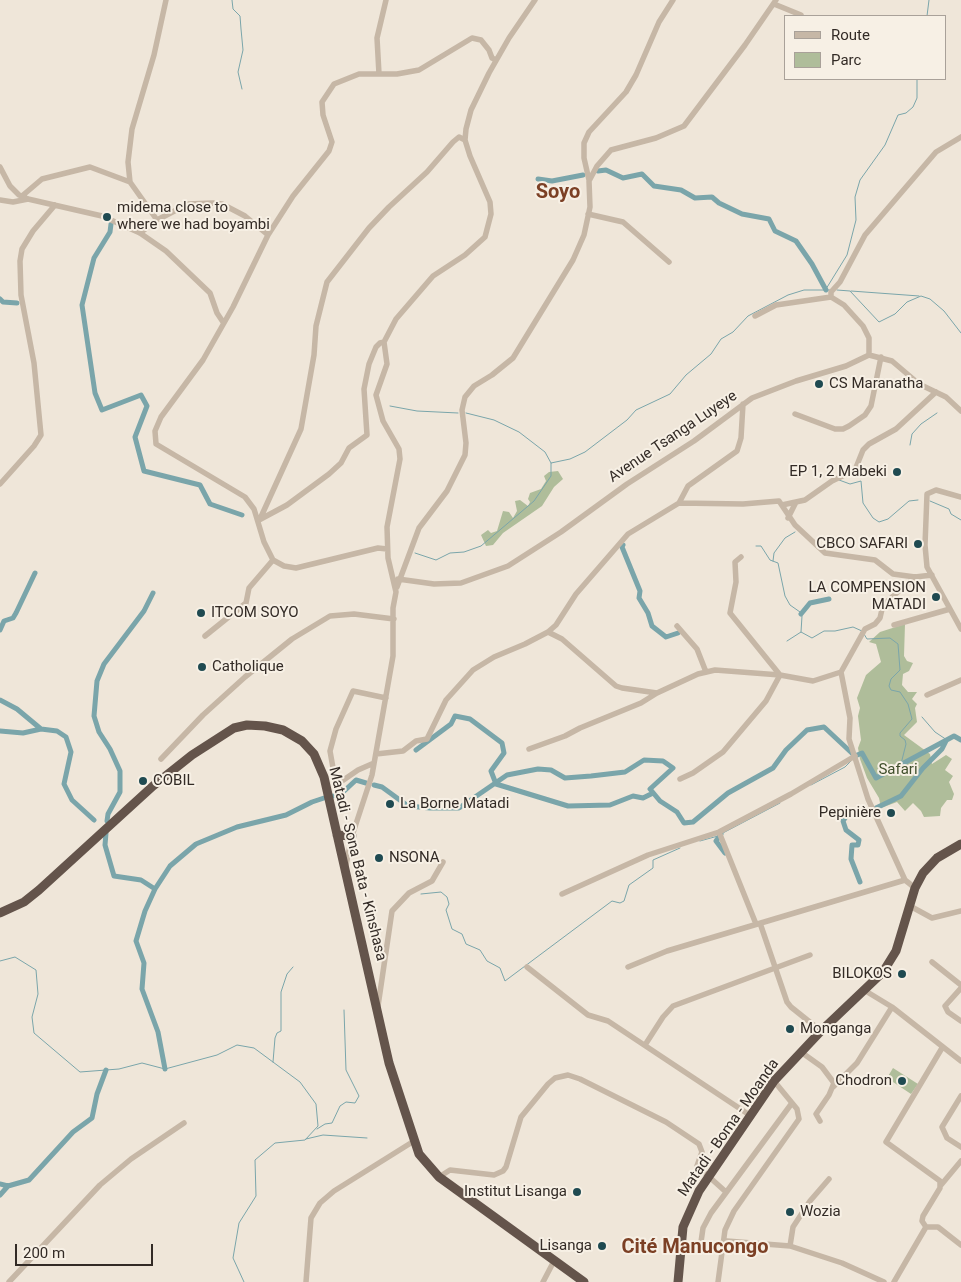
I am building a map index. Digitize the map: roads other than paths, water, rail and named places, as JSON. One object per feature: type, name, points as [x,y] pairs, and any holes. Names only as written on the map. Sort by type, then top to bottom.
[{"type":"highway","name":"Matadi - Sona Bata - Kinshasa","points":[[0,914],[24,902],[39,890],[153,786],[192,755],[234,728],[247,725],[283,730],[314,754],[324,777],[346,867],[389,1063],[418,1154],[439,1177],[584,1282]]},
{"type":"highway","points":[[337,835],[352,836]]},
{"type":"highway","name":"Matadi - Boma - Moanda","points":[[678,1282],[683,1227],[699,1192],[774,1081],[821,1031],[883,972],[892,960],[915,888],[923,873],[937,858],[961,844]]},
{"type":"street","points":[[157,220],[130,182],[128,156],[132,129],[154,55],[166,0]]},
{"type":"street","points":[[379,74],[377,38],[386,0]]},
{"type":"street","points":[[396,592],[387,549],[387,528],[400,458],[399,449],[383,421],[376,395],[387,364],[384,342],[396,319],[433,276],[464,255],[485,237],[491,214],[490,202],[465,140],[471,110],[496,60],[528,8],[536,0]]},
{"type":"street","points":[[346,867],[352,836],[366,799],[376,754],[393,656],[398,579],[419,528],[458,474],[465,455],[466,443],[462,410],[465,397],[474,386],[492,375],[513,358],[574,260],[584,235],[588,214],[589,181],[584,158],[584,143],[589,132],[626,92],[636,75],[659,22],[673,0]]},
{"type":"street","points":[[589,181],[603,157],[611,150],[656,138],[684,126],[775,2],[801,15]]},
{"type":"street","points":[[273,560],[254,509],[245,497],[156,444],[154,437],[161,417],[188,382],[224,322],[268,235],[293,196],[329,151],[332,142],[323,115],[322,102],[334,84],[358,74],[410,73],[419,70],[472,38],[481,40],[489,50],[492,58],[496,60]]},
{"type":"street","points":[[259,521],[301,429],[314,355],[316,326],[327,282],[368,228],[427,172],[453,142],[459,137],[465,140]]},
{"type":"street","points":[[755,316],[776,305],[832,292],[840,282],[865,235],[918,171],[936,152],[961,137]]},
{"type":"street","points":[[0,200],[13,202],[25,198],[42,179],[90,167],[130,182]]},
{"type":"street","points":[[0,168],[10,186],[25,198],[102,216],[140,233],[184,266],[210,293],[217,313],[224,322]]},
{"type":"street","points":[[140,233],[157,220],[188,204],[213,203],[222,204],[245,216],[268,235]]},
{"type":"street","points":[[0,484],[34,446],[41,435],[34,363],[21,295],[20,261],[22,249],[55,205]]},
{"type":"street","points":[[588,214],[623,222],[669,262]]},
{"type":"street","points":[[832,292],[863,326],[869,338],[870,355],[881,357],[898,366],[919,384],[946,397],[961,411]]},
{"type":"street","points":[[259,521],[303,495],[339,465],[349,448],[367,435],[364,402],[366,380],[376,347],[384,342]]},
{"type":"street","name":"Avenue Tsanga Luyeye","points":[[398,579],[434,584],[461,583],[508,566],[561,532],[627,484],[694,441],[743,404],[762,393],[846,366],[870,355]]},
{"type":"street","points":[[795,414],[835,429],[843,429],[849,426],[865,415],[871,406],[881,357]]},
{"type":"street","points":[[782,505],[805,500],[832,481],[855,470],[863,450],[869,444],[896,429],[936,392]]},
{"type":"street","points":[[680,503],[688,486],[737,450],[741,438],[743,404]]},
{"type":"street","points":[[961,497],[936,490],[931,491],[925,499],[925,555],[927,567],[961,629]]},
{"type":"street","points":[[376,754],[403,751],[416,741],[427,739],[446,700],[473,670],[494,657],[548,632],[556,625],[576,594],[628,534],[680,503],[743,504],[779,501],[788,518],[826,552],[875,560],[888,572],[915,577],[932,575]]},
{"type":"street","points":[[788,518],[796,502]]},
{"type":"street","points":[[273,560],[296,568],[378,548],[387,549]]},
{"type":"street","points":[[741,557],[735,562],[736,582],[730,613],[780,675]]},
{"type":"street","points":[[206,636],[246,603],[249,588],[273,560]]},
{"type":"street","points":[[391,567],[402,568]]},
{"type":"street","points":[[915,577],[884,605],[880,618],[875,624],[865,630],[841,672],[850,718],[849,739],[868,799],[905,880],[915,888]]},
{"type":"street","points":[[894,625],[950,609]]},
{"type":"street","points":[[161,759],[203,715],[246,677],[292,639],[330,616],[354,614],[394,619]]},
{"type":"street","points":[[556,625],[562,639]]},
{"type":"street","points":[[677,626],[697,649],[706,672]]},
{"type":"street","points":[[548,632],[562,639],[616,686],[657,693]]},
{"type":"street","points":[[529,749],[565,736],[641,703],[657,693],[706,672],[715,670],[780,675],[813,681],[841,672]]},
{"type":"street","points":[[680,779],[693,773],[723,752],[766,701],[780,675]]},
{"type":"street","points":[[927,695],[961,680]]},
{"type":"street","points":[[374,763],[358,770],[342,782],[335,779],[330,751],[343,712],[353,691],[386,698]]},
{"type":"street","points":[[562,894],[648,855],[719,832],[791,794],[855,756]]},
{"type":"street","points":[[719,832],[791,1007],[821,1031]]},
{"type":"street","points":[[378,1008],[392,911],[409,893],[432,881],[443,862]]},
{"type":"street","points":[[628,967],[667,951],[905,880]]},
{"type":"street","points":[[910,906],[932,918],[961,911]]},
{"type":"street","points":[[646,1045],[663,1017],[673,1006],[810,956]]},
{"type":"street","points":[[932,962],[961,986],[945,1006],[948,1012],[961,1021]]},
{"type":"street","points":[[527,967],[588,1015],[608,1021],[751,1116]]},
{"type":"street","points":[[864,990],[892,1007],[942,1048],[960,1058]]},
{"type":"street","points":[[820,1121],[816,1114],[833,1087],[857,1063],[892,1007]]},
{"type":"street","points":[[941,1185],[940,1181],[886,1142],[942,1048]]},
{"type":"street","points":[[801,1052],[828,1073],[834,1083],[833,1087]]},
{"type":"street","points":[[439,1177],[450,1170],[494,1175],[503,1171],[506,1167],[521,1117],[548,1084],[555,1078],[568,1075],[580,1079],[666,1122],[699,1144],[702,1152],[696,1163],[709,1178],[726,1192]]},
{"type":"street","points":[[718,1282],[722,1242],[725,1230],[734,1211],[799,1119],[797,1108],[774,1081]]},
{"type":"street","points":[[961,1096],[942,1127],[947,1138],[961,1147]]},
{"type":"street","points":[[792,1102],[711,1212],[700,1237],[701,1242],[708,1247],[722,1242],[734,1241],[790,1246],[842,1263],[884,1282]]},
{"type":"street","points":[[9,1282],[100,1186],[131,1160],[184,1123]]},
{"type":"street","points":[[306,1282],[311,1218],[320,1203],[334,1191],[414,1141]]},
{"type":"street","points":[[926,1227],[922,1220],[923,1216],[941,1185],[961,1161]]},
{"type":"street","points":[[790,1246],[793,1228],[810,1201],[829,1179]]},
{"type":"street","points":[[926,1227],[938,1227],[961,1245]]},
{"type":"street","points":[[894,1282],[926,1227]]},
{"type":"street","points":[[543,1282],[554,1261]]},
{"type":"waterway","points":[[232,0],[233,9],[240,16],[243,50],[238,72],[242,89]]},
{"type":"waterway","points":[[927,15],[929,0]]},
{"type":"waterway","points":[[826,289],[847,255],[856,220],[855,197],[860,180],[885,145],[898,115],[906,113],[913,107],[917,98],[917,80]]},
{"type":"waterway","points":[[598,171],[606,170],[623,178],[642,174],[654,186],[681,190],[695,198],[712,197],[719,203],[742,214],[769,219],[775,231],[796,241],[812,264],[826,290]]},
{"type":"waterway","points":[[538,179],[552,181],[583,175]]},
{"type":"waterway","points":[[111,224],[110,232],[94,258],[82,305],[95,393],[102,410],[141,395],[147,406],[135,437],[144,471],[200,485],[210,504],[242,515]]},
{"type":"waterway","points":[[415,553],[436,560],[450,553],[464,552],[481,546],[534,501],[551,476],[551,463],[570,459],[585,452],[627,420],[636,410],[670,394],[686,375],[711,354],[721,339],[733,332],[748,316],[788,295],[804,290],[830,290]]},
{"type":"waterway","points":[[837,290],[850,291],[879,322],[895,314],[907,302],[921,296],[930,299],[944,311],[961,333]]},
{"type":"waterway","points":[[851,291],[919,296]]},
{"type":"waterway","points":[[0,299],[3,302],[17,303]]},
{"type":"waterway","points":[[390,406],[417,411],[458,413]]},
{"type":"waterway","points":[[466,413],[494,420],[519,432],[545,452],[551,463]]},
{"type":"waterway","points":[[910,445],[912,434],[921,424],[937,413]]},
{"type":"waterway","points":[[839,480],[850,484],[861,481],[863,503],[873,518],[879,522],[888,519],[909,501],[918,500]]},
{"type":"waterway","points":[[930,501],[949,509],[951,514],[961,520]]},
{"type":"waterway","points":[[773,561],[774,553],[785,538],[795,532]]},
{"type":"waterway","points":[[623,545],[622,547],[640,591],[639,598],[648,613],[652,626],[666,637],[678,633]]},
{"type":"waterway","points":[[756,546],[761,546],[770,560],[778,563],[785,596],[790,605],[800,612],[802,616],[801,632]]},
{"type":"waterway","points":[[0,630],[4,621],[13,618],[35,573]]},
{"type":"waterway","points":[[107,821],[108,814],[120,792],[120,771],[110,749],[99,732],[94,716],[97,681],[104,664],[144,611],[153,593]]},
{"type":"waterway","points":[[801,614],[810,603],[829,599]]},
{"type":"waterway","points":[[787,641],[801,632],[812,638],[824,631],[835,631],[853,627],[862,631]]},
{"type":"waterway","points":[[864,634],[867,639],[890,638],[898,644],[900,670],[891,679],[889,686],[891,690],[900,692],[908,704],[912,719],[900,733],[906,744],[901,764]]},
{"type":"waterway","points":[[0,700],[17,709],[41,729]]},
{"type":"waterway","points":[[416,750],[451,724],[455,716],[470,719],[502,743],[504,753],[491,771],[496,784],[568,806],[610,805],[633,796],[643,798],[653,793]]},
{"type":"waterway","points":[[922,717],[935,732],[947,740]]},
{"type":"waterway","points":[[374,785],[382,787],[408,806],[459,808],[507,775],[538,769],[551,770],[565,778],[591,776],[625,772],[644,760],[663,761],[673,768],[650,789],[660,801],[677,812],[684,823],[693,822],[728,793],[773,768],[786,750],[807,730],[824,727],[855,756],[862,753],[876,778],[954,736],[961,740]]},
{"type":"waterway","points":[[0,731],[23,733],[41,729],[57,731],[66,737],[71,752],[64,784],[72,800],[94,820]]},
{"type":"waterway","points":[[876,808],[901,796],[923,768],[942,749],[946,741]]},
{"type":"waterway","points":[[811,785],[845,767],[851,761]]},
{"type":"waterway","points":[[333,796],[342,793],[356,780],[366,783]]},
{"type":"waterway","points":[[165,1069],[158,1032],[142,989],[144,963],[136,941],[145,911],[155,889],[170,866],[196,844],[237,827],[286,815],[324,798]]},
{"type":"waterway","points":[[721,834],[780,803]]},
{"type":"waterway","points":[[860,882],[851,859],[852,845],[858,845],[859,840],[846,830],[843,821],[847,815],[853,812],[860,815],[870,812]]},
{"type":"waterway","points":[[106,833],[105,845],[114,876],[141,880],[155,889]]},
{"type":"waterway","points":[[721,834],[716,841],[725,853]]},
{"type":"waterway","points":[[700,841],[718,836]]},
{"type":"waterway","points":[[421,894],[441,892],[447,897],[449,904],[446,910],[452,929],[462,934],[466,944],[480,950],[487,961],[500,968],[505,981],[612,901],[620,903],[624,901],[629,885],[653,868],[653,860],[680,848]]},
{"type":"waterway","points":[[0,961],[15,957],[36,970],[38,994],[32,1017],[34,1033],[80,1072],[119,1069],[142,1063],[165,1069],[217,1055],[237,1045],[254,1048],[300,1082],[316,1104],[318,1126],[305,1140],[275,1143],[255,1160],[256,1196],[239,1223],[233,1258],[244,1282]]},
{"type":"waterway","points":[[273,1062],[275,1038],[277,1033],[281,1031],[281,992],[287,974],[293,967]]},
{"type":"waterway","points":[[317,1129],[325,1124],[332,1123],[340,1106],[346,1102],[355,1103],[359,1096],[346,1070],[344,1010]]},
{"type":"waterway","points":[[0,1184],[8,1186],[29,1180],[73,1132],[92,1118],[97,1094],[106,1070]]},
{"type":"waterway","points":[[306,1139],[323,1135],[367,1138]]},
{"type":"waterway","points":[[0,1195],[8,1186]]},
{"type":"place","name":"midema close to where we had boyambi","points":[[107,217]]},
{"type":"place","name":"CS Maranatha","points":[[819,384]]},
{"type":"place","name":"EP 1, 2 Mabeki","points":[[897,472]]},
{"type":"place","name":"CBCO SAFARI","points":[[918,544]]},
{"type":"place","name":"LA COMPENSION MATADI","points":[[936,597]]},
{"type":"place","name":"ITCOM SOYO","points":[[201,613]]},
{"type":"place","name":"Catholique","points":[[202,667]]},
{"type":"place","name":"COBIL","points":[[143,781]]},
{"type":"place","name":"La Borne Matadi","points":[[390,804]]},
{"type":"place","name":"Pepinière","points":[[891,813]]},
{"type":"place","name":"NSONA","points":[[379,858]]},
{"type":"place","name":"BILOKOS","points":[[902,974]]},
{"type":"place","name":"Monganga","points":[[790,1029]]},
{"type":"place","name":"Chodron","points":[[902,1081]]},
{"type":"place","name":"Institut Lisanga","points":[[577,1192]]},
{"type":"place","name":"Wozia","points":[[790,1212]]},
{"type":"place","name":"Lisanga","points":[[602,1246]]},
{"type":"district","name":"Soyo","points":[[558,193]]},
{"type":"district","name":"Cité Manucongo","points":[[695,1248]]},
{"type":"park label","name":"Safari","points":[[898,770]]}]
